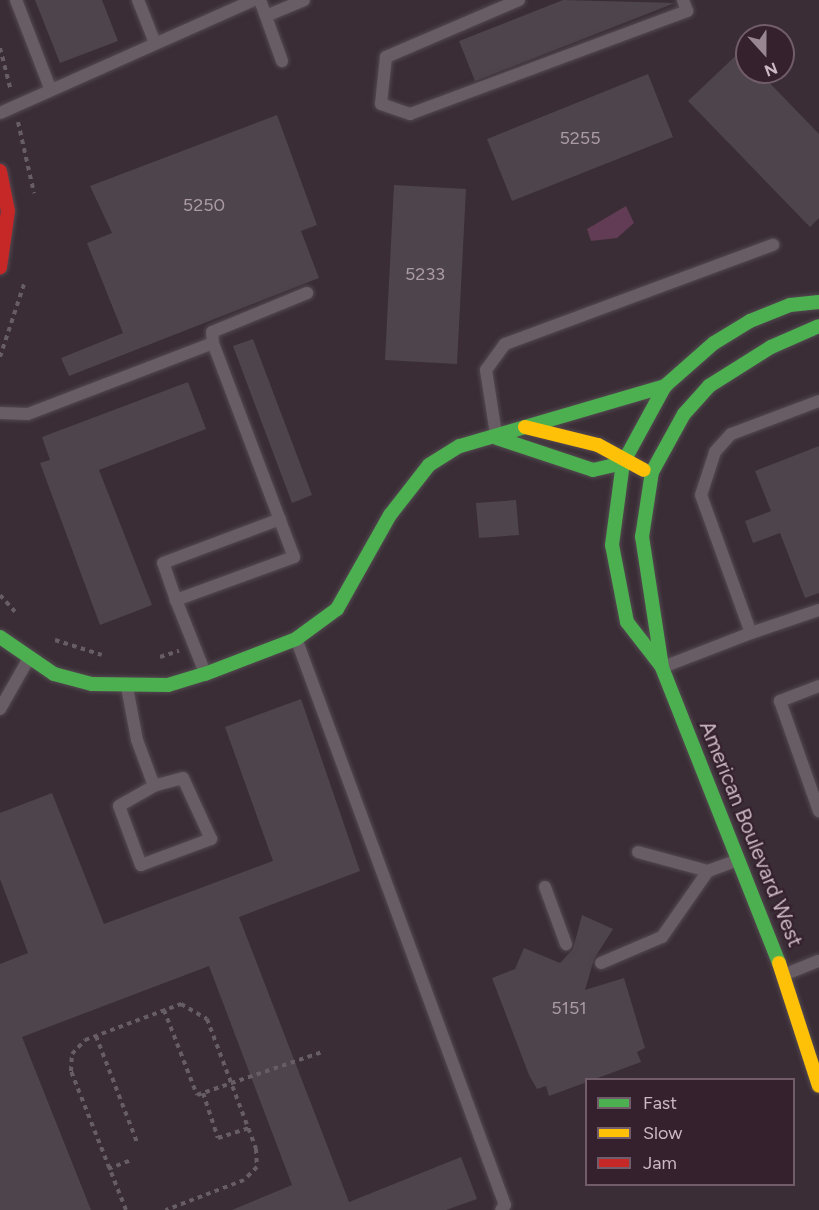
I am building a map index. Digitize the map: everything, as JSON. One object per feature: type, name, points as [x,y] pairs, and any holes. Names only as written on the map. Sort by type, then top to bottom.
[{"type":"street","points":[[0,171],[3,197],[0,267]]},
{"type":"street","name":"American Boulevard West","points":[[662,667],[627,622],[616,586],[614,514],[623,463],[665,386],[714,343],[750,321],[790,305],[819,302]]},
{"type":"street","name":"American Boulevard West","points":[[819,326],[771,347],[709,386],[684,414],[652,472],[642,537],[662,667],[741,860],[784,974],[819,1086]]},
{"type":"street","points":[[0,637],[28,660],[92,684],[168,685],[206,674],[296,639],[318,627],[353,590],[390,515],[429,465],[460,446],[497,438],[522,427],[628,401],[665,386]]},
{"type":"street","points":[[522,427],[598,445],[623,463],[652,472]]},
{"type":"street","points":[[497,438],[586,468],[623,463]]},
{"type":"lane","points":[[16,0],[50,88]]},
{"type":"lane","points":[[138,0],[155,43]]},
{"type":"lane","points":[[0,114],[50,88],[255,0]]},
{"type":"lane","points":[[260,0],[282,61]]},
{"type":"lane","points":[[266,16],[304,0]]},
{"type":"lane","points":[[519,0],[386,57],[381,104],[410,114],[687,11],[683,0]]},
{"type":"lane","points":[[497,438],[486,370],[505,344],[773,245]]},
{"type":"lane","points":[[176,600],[294,557],[213,343],[212,332],[308,293]]},
{"type":"lane","points":[[0,413],[28,414],[213,343]]},
{"type":"lane","points":[[752,633],[705,513],[705,472],[731,434],[819,401]]},
{"type":"lane","points":[[206,674],[162,563],[280,519]]},
{"type":"lane","points":[[662,667],[819,610]]},
{"type":"lane","points":[[296,639],[505,1205],[501,1210]]},
{"type":"lane","points":[[0,709],[28,660]]},
{"type":"lane","points":[[127,686],[137,740],[154,786]]},
{"type":"lane","points":[[819,686],[780,701],[819,811]]},
{"type":"lane","points":[[183,778],[211,838],[141,865],[119,806],[154,786],[183,778]]},
{"type":"lane","points":[[638,852],[708,871],[741,860]]},
{"type":"lane","points":[[601,963],[662,937],[708,871]]},
{"type":"lane","points":[[545,887],[566,944]]},
{"type":"lane","points":[[784,974],[819,961]]},
{"type":"path","points":[[0,595],[21,618]]},
{"type":"path","points":[[49,637],[113,657]]},
{"type":"path","points":[[155,658],[194,646]]},
{"type":"path","points":[[126,1210],[108,1169],[70,1063],[77,1047],[96,1036],[181,1004],[199,1010],[232,1083],[249,1128],[257,1161],[251,1176],[166,1210]]},
{"type":"path","points":[[164,1010],[197,1095],[322,1052]]},
{"type":"path","points":[[96,1036],[137,1142]]},
{"type":"path","points":[[203,1094],[218,1138],[249,1128]]},
{"type":"path","points":[[108,1169],[132,1160]]},
{"type":"shaded area","points":[[626,206],[634,223],[617,238],[591,241],[587,229]]},
{"type":"building","points":[[35,0],[102,0],[118,41],[60,63]]},
{"type":"building","points":[[563,0],[675,3],[475,81],[459,41]]},
{"type":"building","points":[[735,56],[735,84],[771,84],[819,134],[819,218],[810,227],[688,101]]},
{"type":"building","points":[[648,74],[673,137],[512,201],[487,139]]},
{"type":"building","points":[[277,115],[317,225],[301,231],[319,278],[69,376],[61,358],[123,333],[87,243],[112,233],[90,186]]},
{"type":"building","points":[[394,185],[466,189],[457,364],[385,360]]},
{"type":"building","points":[[253,339],[312,495],[292,503],[233,346]]},
{"type":"building","points":[[188,382],[206,429],[99,470],[152,605],[100,625],[40,463],[50,460],[42,437]]},
{"type":"building","points":[[819,446],[819,593],[805,598],[780,533],[753,543],[745,521],[771,511],[755,471]]},
{"type":"building","points":[[516,500],[519,535],[479,538],[476,503]]},
{"type":"building","points":[[301,699],[360,871],[239,917],[349,1202],[461,1157],[477,1199],[446,1210],[232,1210],[292,1185],[209,966],[22,1037],[91,1210],[0,1210],[0,964],[28,953],[0,879],[0,813],[52,793],[104,924],[273,861],[225,727]]},
{"type":"building","points":[[582,915],[613,929],[594,959],[585,990],[624,978],[645,1048],[637,1052],[641,1062],[598,1078],[585,1078],[585,1083],[549,1096],[546,1086],[537,1089],[529,1075],[492,978],[515,969],[524,948],[560,963],[573,949]]},
{"type":"traffic: fast","points":[[779,963],[662,667],[627,622],[612,545],[623,463],[665,386],[714,343],[750,321],[790,305],[819,302]]},
{"type":"traffic: fast","points":[[662,667],[642,537],[652,472],[684,414],[709,386],[771,347],[819,326]]},
{"type":"traffic: fast","points":[[0,637],[54,674],[92,684],[168,685],[205,674],[296,639],[337,609],[390,515],[429,465],[460,446],[665,386]]},
{"type":"traffic: fast","points":[[497,438],[593,470],[623,463]]},
{"type":"traffic: slow","points":[[525,427],[598,445],[644,470]]},
{"type":"traffic: slow","points":[[779,963],[819,1086]]},
{"type":"traffic: jam","points":[[0,171],[8,211],[0,267]]}]
